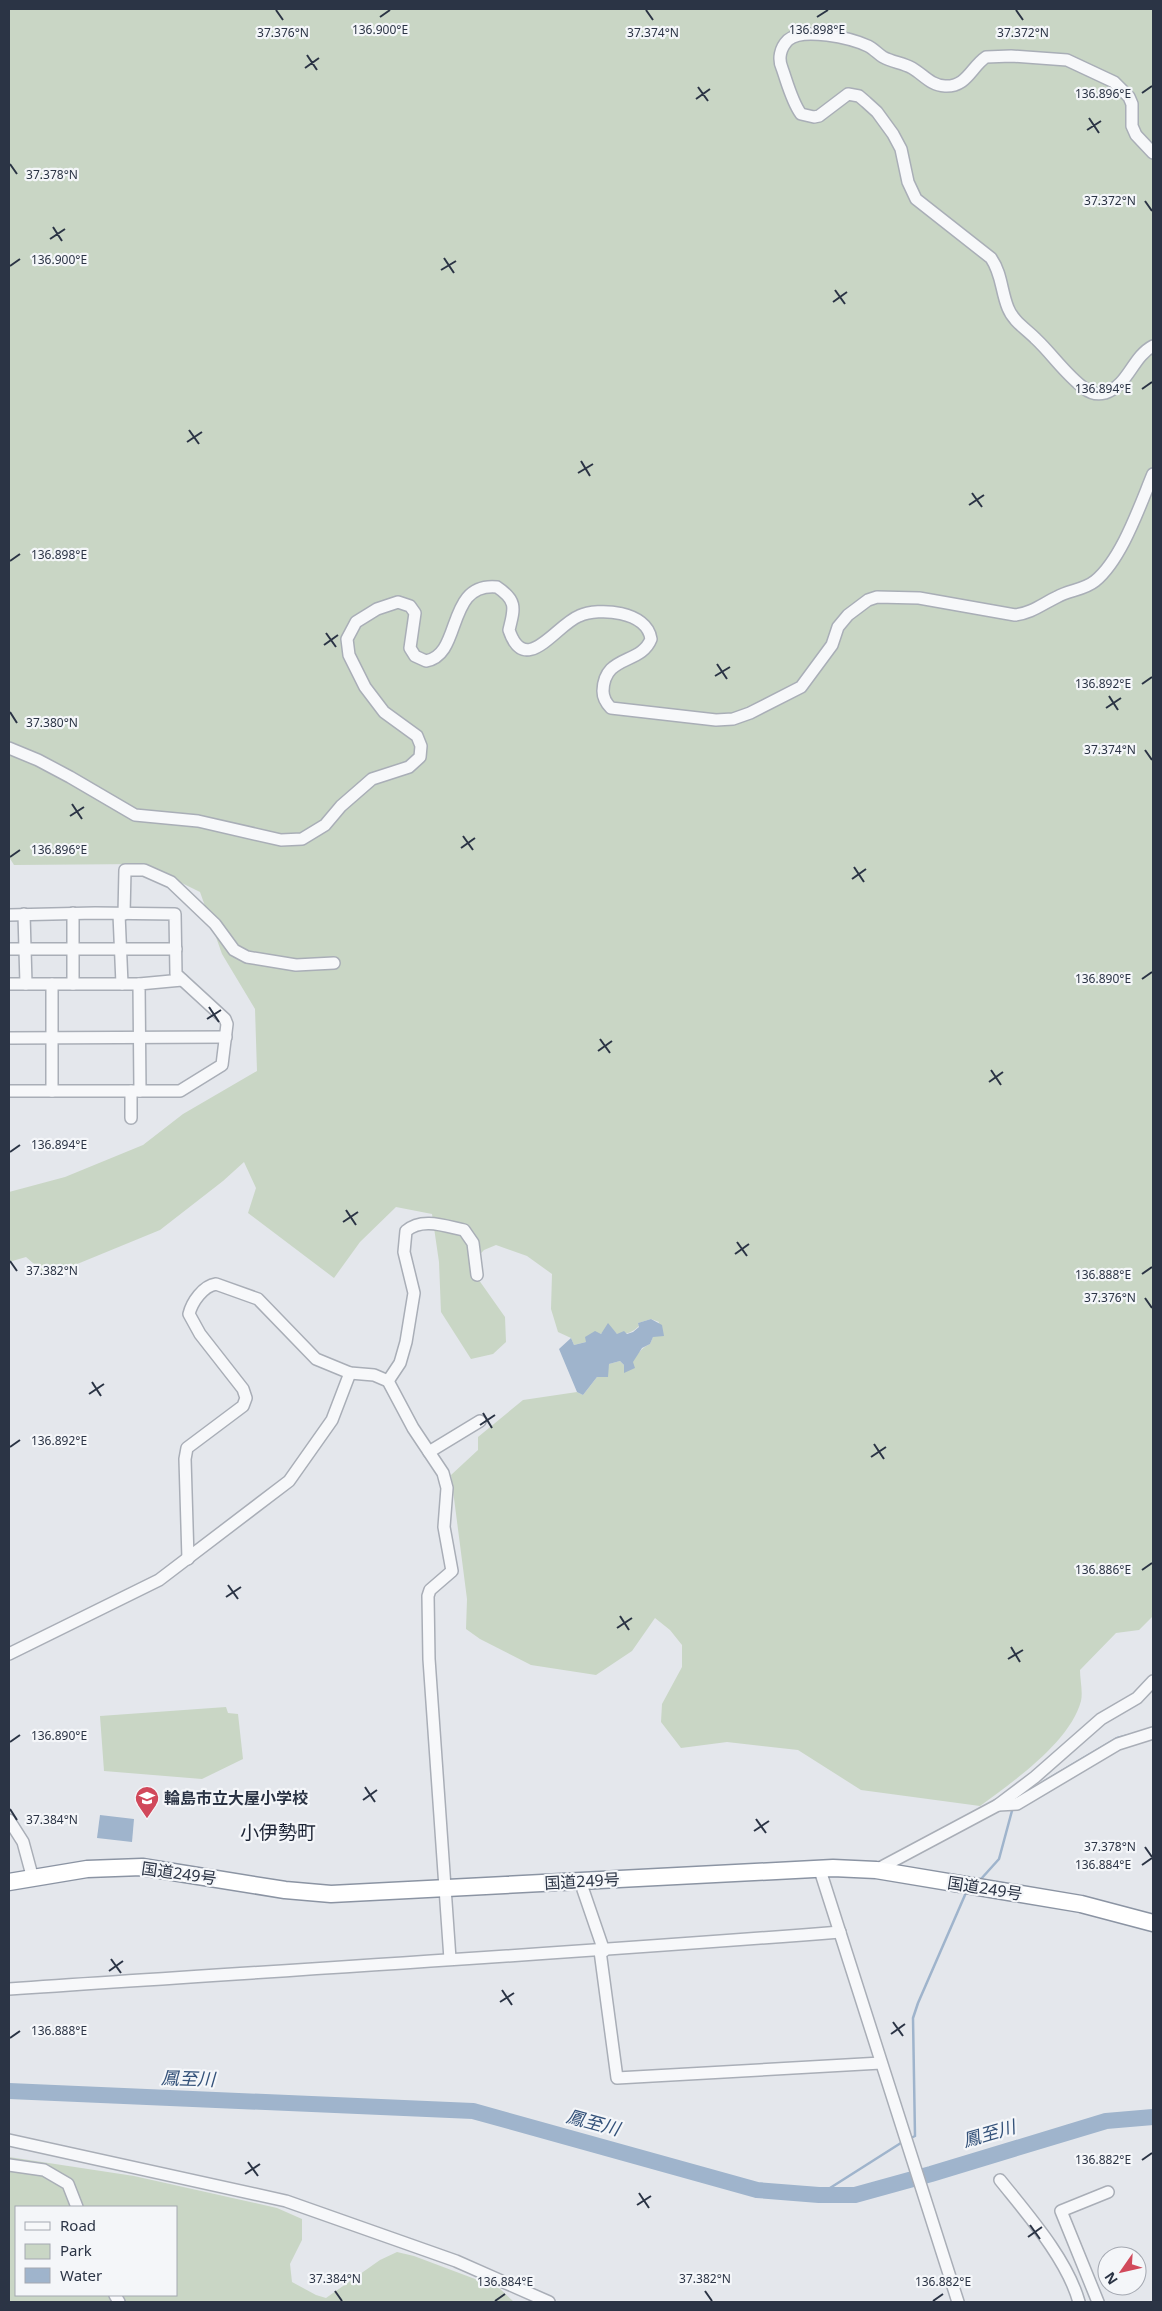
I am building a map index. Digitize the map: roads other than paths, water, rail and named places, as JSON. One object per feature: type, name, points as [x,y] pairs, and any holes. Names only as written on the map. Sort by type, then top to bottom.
[{"type":"highway","name":"国道249号","points":[[9,1882],[87,1870],[142,1868],[285,1890],[331,1894],[819,1867],[876,1870],[1082,1904],[1153,1923]]},
{"type":"street","points":[[1153,153],[1141,141],[1132,126],[1132,104],[1125,90],[1114,82],[1067,60],[1011,56],[986,57],[968,77],[956,85],[946,86],[930,82],[911,68],[884,58],[865,45],[844,39],[809,34],[796,35],[783,45],[780,53],[781,67],[801,114],[814,117],[819,116],[848,94],[859,96],[877,112],[901,149],[908,182],[916,198],[991,258],[1002,282],[1008,308],[1016,321],[1083,388],[1098,394],[1110,391],[1122,382],[1143,353],[1153,346]]},
{"type":"street","points":[[9,748],[70,776],[135,815],[198,821],[280,840],[302,839],[325,825],[341,806],[372,779],[409,767],[420,757],[421,746],[417,736],[380,708],[365,687],[350,655],[347,640],[352,627],[377,609],[398,602],[410,606],[415,617],[410,648],[415,656],[426,661],[444,650],[459,611],[472,593],[480,587],[497,587],[510,599],[515,612],[509,630],[516,645],[525,649],[538,648],[548,642],[565,624],[580,615],[588,613],[628,615],[646,625],[651,638],[645,649],[608,670],[603,680],[603,696],[611,708],[716,720],[733,719],[769,704],[800,687],[832,645],[838,627],[848,614],[868,600],[884,596],[919,598],[1015,615],[1027,614],[1062,594],[1090,584],[1108,566],[1131,528],[1153,474]]},
{"type":"street","points":[[122,984],[122,914],[125,870],[144,870],[171,882],[215,924],[234,950],[247,957],[296,965],[334,963]]},
{"type":"street","points":[[73,913],[74,984]]},
{"type":"street","points":[[9,915],[73,913],[174,914],[176,974],[225,1019],[227,1024],[222,1065],[183,1090],[9,1091]]},
{"type":"street","points":[[24,914],[26,984]]},
{"type":"street","points":[[9,949],[176,949]]},
{"type":"street","points":[[9,984],[138,984],[182,980]]},
{"type":"street","points":[[52,984],[52,1091]]},
{"type":"street","points":[[131,1118],[135,1091],[138,1038],[138,984]]},
{"type":"street","points":[[9,1038],[226,1037]]},
{"type":"street","points":[[388,1381],[400,1362],[406,1342],[414,1293],[404,1252],[406,1230],[411,1226],[426,1223],[464,1230],[472,1243],[477,1276]]},
{"type":"street","points":[[188,1559],[185,1459],[187,1448],[243,1406],[246,1398],[243,1389],[192,1322],[189,1314],[190,1308],[198,1297],[210,1285],[216,1284],[258,1299],[316,1359],[350,1373],[374,1375],[388,1381],[413,1428],[443,1472],[447,1488],[444,1527],[452,1571],[430,1590],[428,1596],[430,1659],[450,1959]]},
{"type":"street","points":[[9,1654],[158,1580],[289,1481],[332,1420],[350,1373]]},
{"type":"street","points":[[430,1452],[480,1421]]},
{"type":"street","points":[[1007,1805],[1035,1777],[1101,1719],[1137,1698],[1153,1681]]},
{"type":"street","points":[[876,1870],[1007,1805],[1118,1744],[1153,1733]]},
{"type":"street","points":[[9,1820],[23,1842],[33,1879]]},
{"type":"street","points":[[819,1867],[881,2063],[928,2203],[958,2302]]},
{"type":"street","points":[[580,1881],[602,1951],[617,2078],[881,2063]]},
{"type":"street","points":[[9,1989],[450,1959],[602,1951],[840,1932]]},
{"type":"street","points":[[9,2140],[286,2202],[456,2261],[549,2302]]},
{"type":"street","points":[[9,2165],[44,2170],[68,2184],[77,2206]]},
{"type":"street","points":[[1000,2180],[1045,2236],[1076,2290],[1079,2302]]},
{"type":"street","points":[[1098,2302],[1061,2211],[1108,2192]]},
{"type":"water","points":[[651,1319],[662,1325],[664,1336],[653,1337],[650,1344],[642,1348],[633,1362],[635,1368],[624,1373],[624,1365],[620,1361],[609,1364],[608,1377],[597,1377],[583,1395],[577,1392],[559,1349],[571,1338],[574,1345],[586,1342],[585,1337],[595,1331],[601,1334],[608,1323],[617,1334],[624,1331],[627,1334],[639,1327],[638,1323]]},
{"type":"water","points":[[100,1815],[134,1819],[132,1842],[97,1838]]},
{"type":"waterway","points":[[1043,1782],[1117,1738],[1133,1734]]},
{"type":"waterway","points":[[981,1879],[999,1859],[1013,1807]]},
{"type":"waterway","points":[[909,2139],[915,2136],[913,2018],[965,1895]]},
{"type":"waterway","name":"鳳至川","points":[[9,2091],[473,2111],[757,2190],[819,2195],[855,2195],[1106,2121],[1153,2117]]},
{"type":"waterway","points":[[819,2195],[904,2141]]},
{"type":"place","name":"輪島市立大屋小学校","points":[[147,1819]]},
{"type":"district","name":"小伊勢町","points":[[278,1832]]}]
